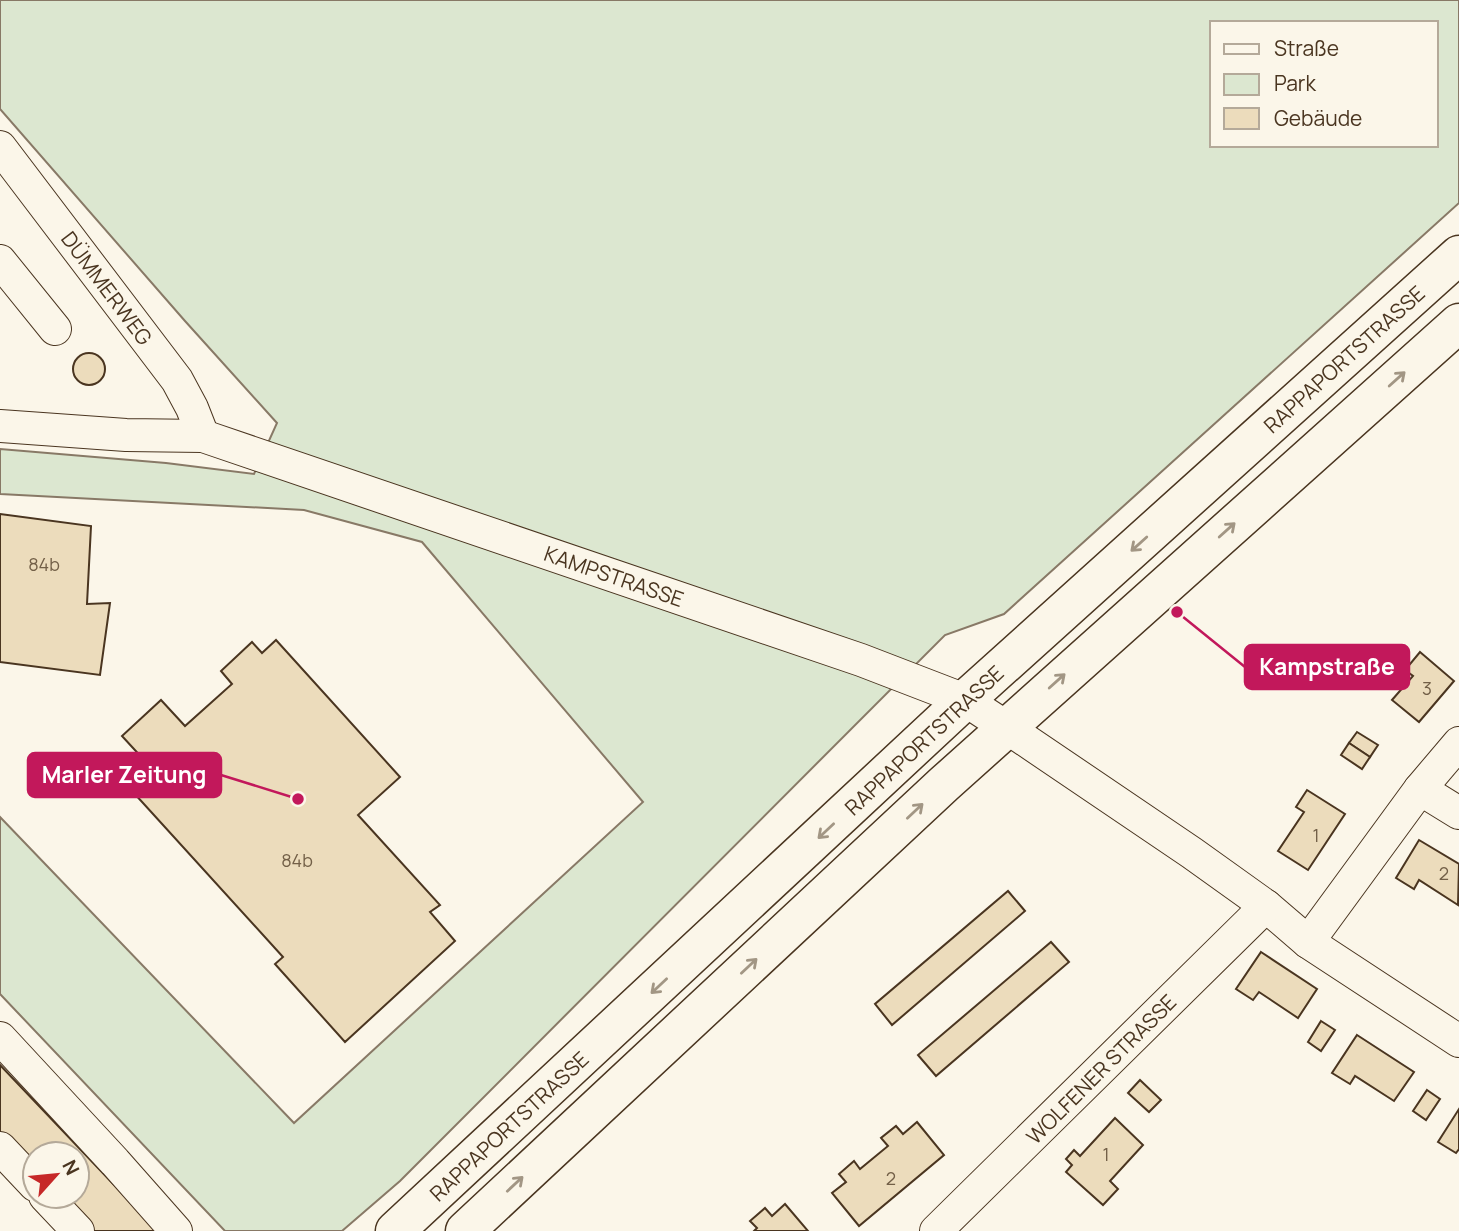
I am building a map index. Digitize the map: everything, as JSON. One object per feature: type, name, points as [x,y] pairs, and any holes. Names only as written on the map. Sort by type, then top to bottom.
[{"type":"main road","name":"RAPPAPORTSTRASSE","points":[[395,1231],[965,700],[1459,255]]},
{"type":"main road","points":[[465,1231],[1006,727],[1459,323]]},
{"type":"street","name":"DÜMMERWEG","points":[[1,151],[177,380],[203,436]]},
{"type":"street","points":[[0,261],[55,329]]},
{"type":"street","name":"KAMPSTRASSE","points":[[0,426],[126,435],[203,436],[861,660],[965,700],[1192,853],[1266,906],[1308,942],[1459,1041]]},
{"type":"street","points":[[1308,942],[1420,789],[1459,743]]},
{"type":"street","points":[[1420,789],[1459,813]]},
{"type":"street","name":"WOLFENER STRASSE","points":[[936,1231],[1266,906]]},
{"type":"street","points":[[0,1038],[176,1231]]},
{"type":"street","points":[[0,1148],[21,1170]]},
{"type":"street","points":[[59,1210],[78,1231]]},
{"type":"green space","points":[[0,0],[1459,0],[1459,203],[1004,614],[945,635],[400,1181],[342,1231],[225,1231],[0,994],[0,817],[294,1123],[643,802],[422,542],[304,510],[0,494],[0,449],[166,463],[254,474],[277,423],[0,109]]},
{"type":"building","points":[[89,353],[101,357],[105,369],[101,381],[89,385],[77,381],[73,369],[77,357]]},
{"type":"building","points":[[0,514],[91,526],[87,604],[110,603],[100,675],[0,662]]},
{"type":"building","points":[[276,640],[400,777],[358,815],[440,905],[430,912],[455,941],[345,1042],[275,964],[283,957],[123,781],[145,761],[122,736],[161,700],[185,726],[232,684],[221,671],[252,642],[262,653]]},
{"type":"building","points":[[1420,652],[1454,681],[1419,722],[1392,700],[1413,676],[1405,670]]},
{"type":"building","points":[[1357,732],[1378,745],[1370,757],[1349,743]]},
{"type":"building","points":[[1349,743],[1370,757],[1362,769],[1341,755]]},
{"type":"building","points":[[1307,790],[1345,814],[1308,870],[1278,851],[1304,812],[1296,807]]},
{"type":"building","points":[[1419,840],[1459,864],[1458,905],[1419,880],[1414,889],[1396,878]]},
{"type":"building","points":[[1008,891],[1025,911],[892,1025],[875,1004]]},
{"type":"building","points":[[1051,942],[1069,962],[936,1076],[918,1055]]},
{"type":"building","points":[[1261,952],[1317,989],[1298,1018],[1259,992],[1253,1000],[1236,989]]},
{"type":"building","points":[[1321,1021],[1335,1030],[1321,1051],[1308,1042]]},
{"type":"building","points":[[1357,1035],[1414,1072],[1394,1101],[1355,1076],[1350,1084],[1332,1073]]},
{"type":"building","points":[[0,1065],[71,1140],[21,1140],[21,1156],[0,1134]]},
{"type":"building","points":[[1140,1080],[1161,1100],[1149,1112],[1128,1093]]},
{"type":"building","points":[[1427,1090],[1440,1099],[1426,1120],[1413,1111]]},
{"type":"building","points":[[1459,1109],[1459,1149],[1456,1153],[1438,1142]]},
{"type":"building","points":[[1115,1118],[1143,1145],[1110,1181],[1118,1189],[1103,1205],[1066,1172],[1072,1165],[1066,1159],[1074,1150],[1080,1156]]},
{"type":"building","points":[[917,1122],[944,1155],[859,1226],[832,1193],[846,1182],[839,1174],[854,1161],[860,1169],[888,1146],[881,1138],[896,1126],[903,1134]]},
{"type":"building","points":[[91,1161],[158,1231],[92,1231],[72,1210],[91,1210]]},
{"type":"building","points":[[785,1204],[808,1231],[754,1231],[757,1228],[750,1221],[765,1208],[772,1216]]},
{"type":"place","name":"Kampstraße","points":[[1177,612]]},
{"type":"place","name":"Marler Zeitung","points":[[298,799]]}]
